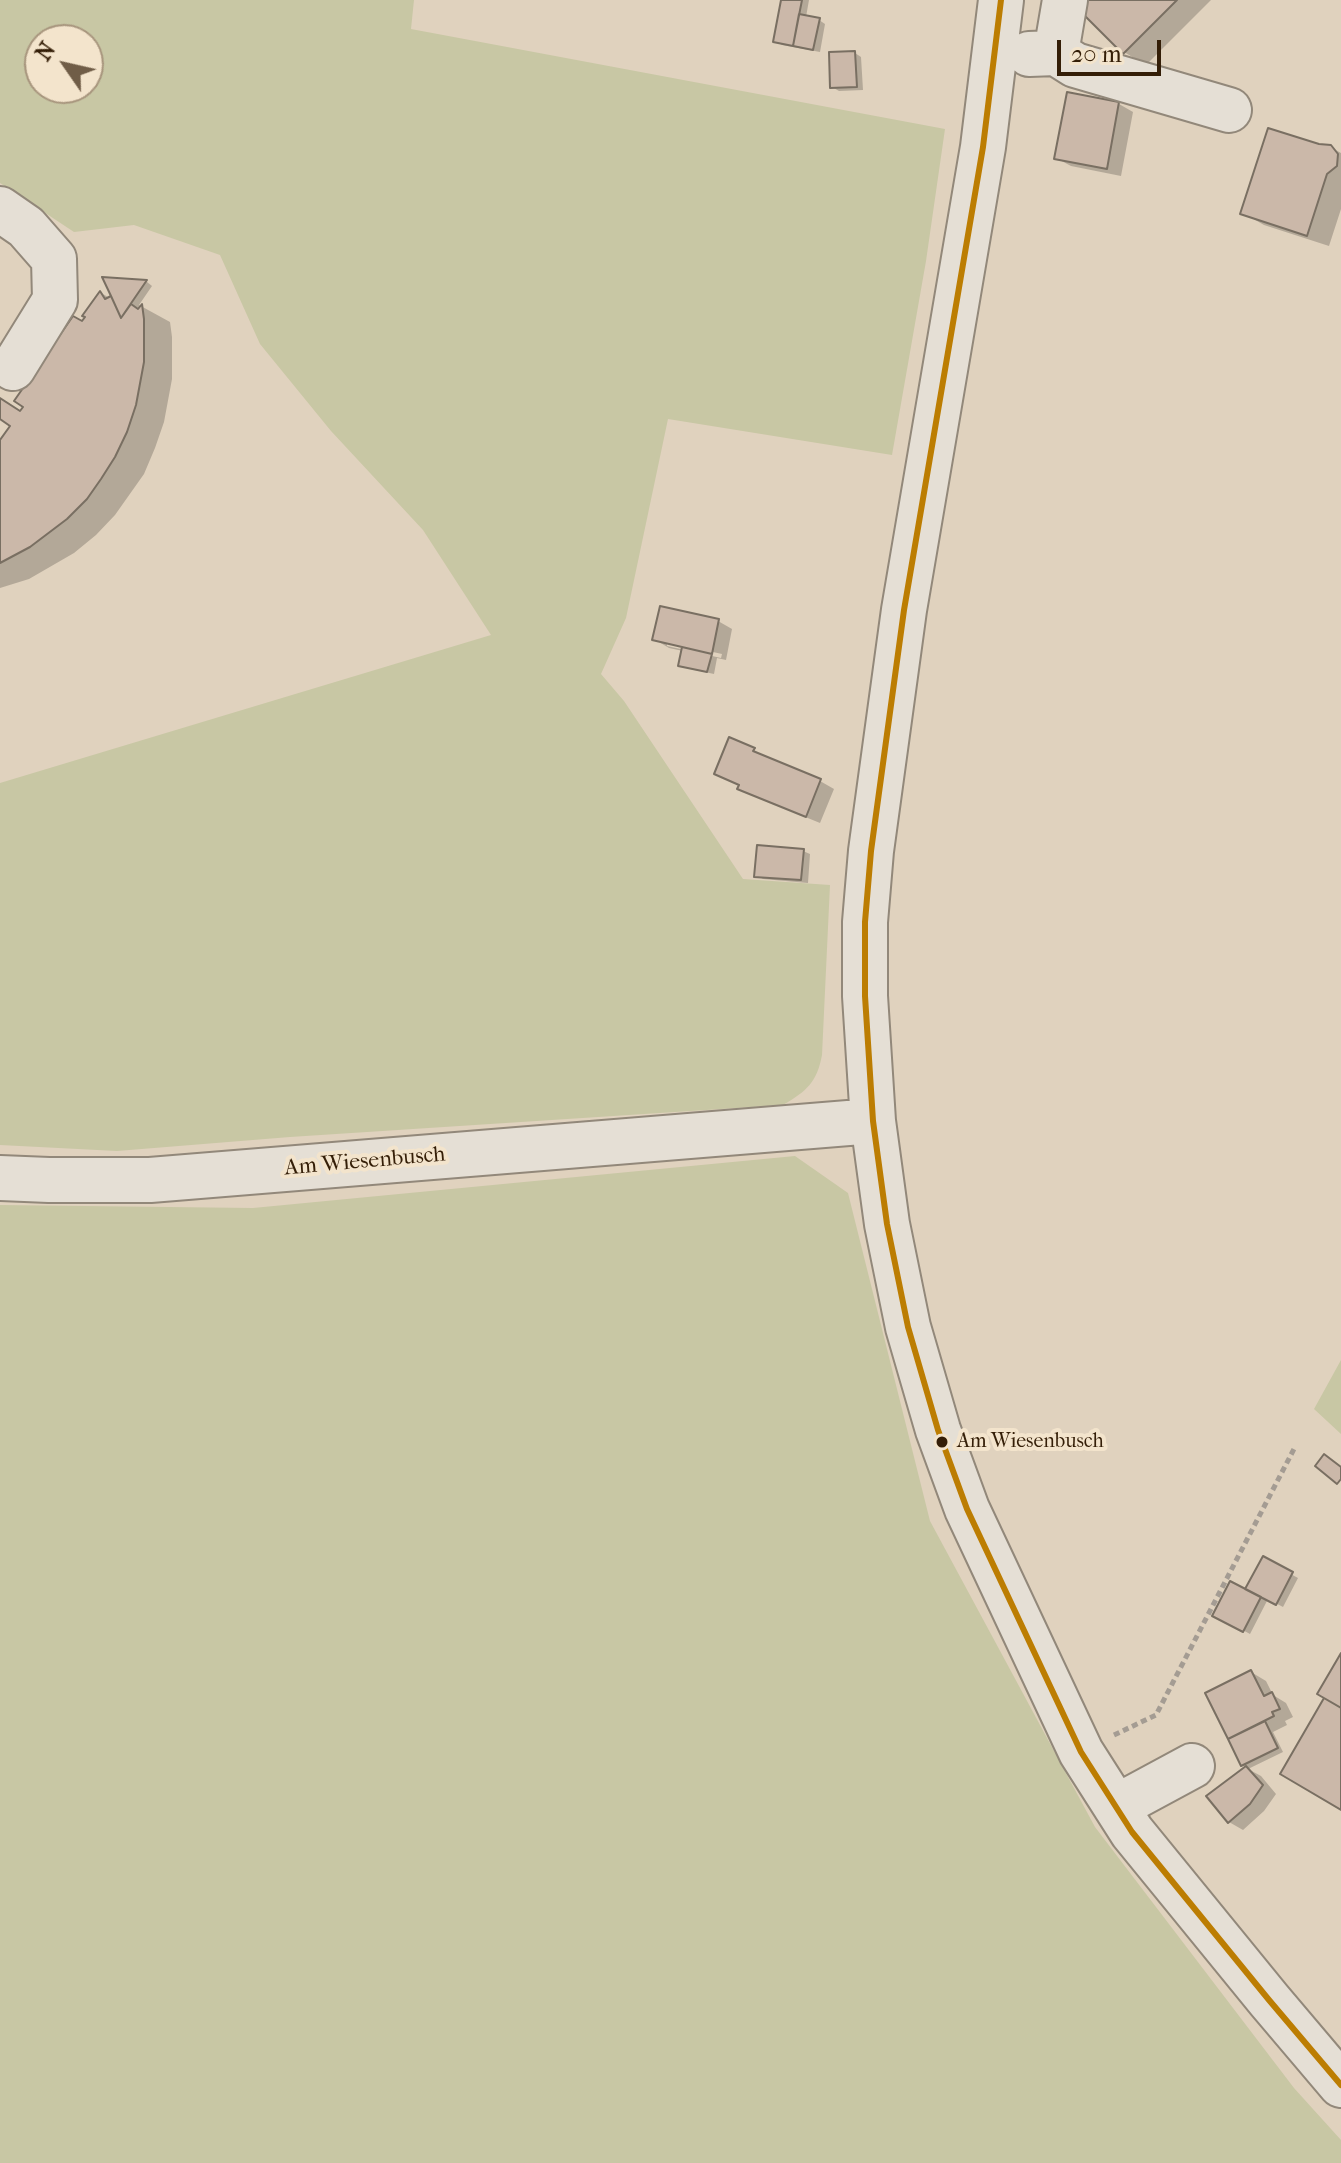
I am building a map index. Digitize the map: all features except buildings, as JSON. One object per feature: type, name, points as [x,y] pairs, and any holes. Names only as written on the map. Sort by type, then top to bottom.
[{"type":"street","points":[[1001,0],[983,147],[904,610],[871,851],[865,922],[865,996],[873,1121],[887,1224],[908,1327],[938,1430],[967,1509],[1081,1752],[1132,1832],[1341,2085]]},
{"type":"street","points":[[1056,53],[1065,0]]},
{"type":"street","points":[[995,52],[1056,53],[1075,65],[1229,110]]},
{"type":"street","points":[[0,209],[26,227],[54,259],[55,300],[13,368]]},
{"type":"street","name":"Am Wiesenbusch","points":[[0,1178],[150,1180],[873,1121]]},
{"type":"street","points":[[1116,1807],[1192,1766]]},
{"type":"path","points":[[1081,1752],[1156,1715],[1295,1447]]},
{"type":"green space","points":[[0,0],[414,0],[411,29],[945,129],[926,261],[892,455],[668,419],[626,618],[601,674],[624,701],[743,879],[830,885],[822,1055],[814,1079],[805,1090],[783,1105],[117,1151],[0,1145],[0,783],[491,635],[423,530],[331,431],[260,344],[220,255],[134,225],[74,232],[0,183]]},
{"type":"green space","points":[[795,1156],[848,1193],[930,1521],[1095,1827],[1294,2088],[1341,2140],[1341,2163],[0,2163],[0,1205],[253,1208]]},
{"type":"green space","points":[[1341,1360],[1341,1434],[1314,1409]]},
{"type":"transit line","points":[[1001,0],[983,147],[904,610],[871,851],[865,922],[865,996],[873,1121],[887,1224],[908,1327],[938,1430],[967,1509],[1081,1752],[1132,1832],[1341,2085]]},
{"type":"place","name":"Am Wiesenbusch","points":[[942,1442]]}]
